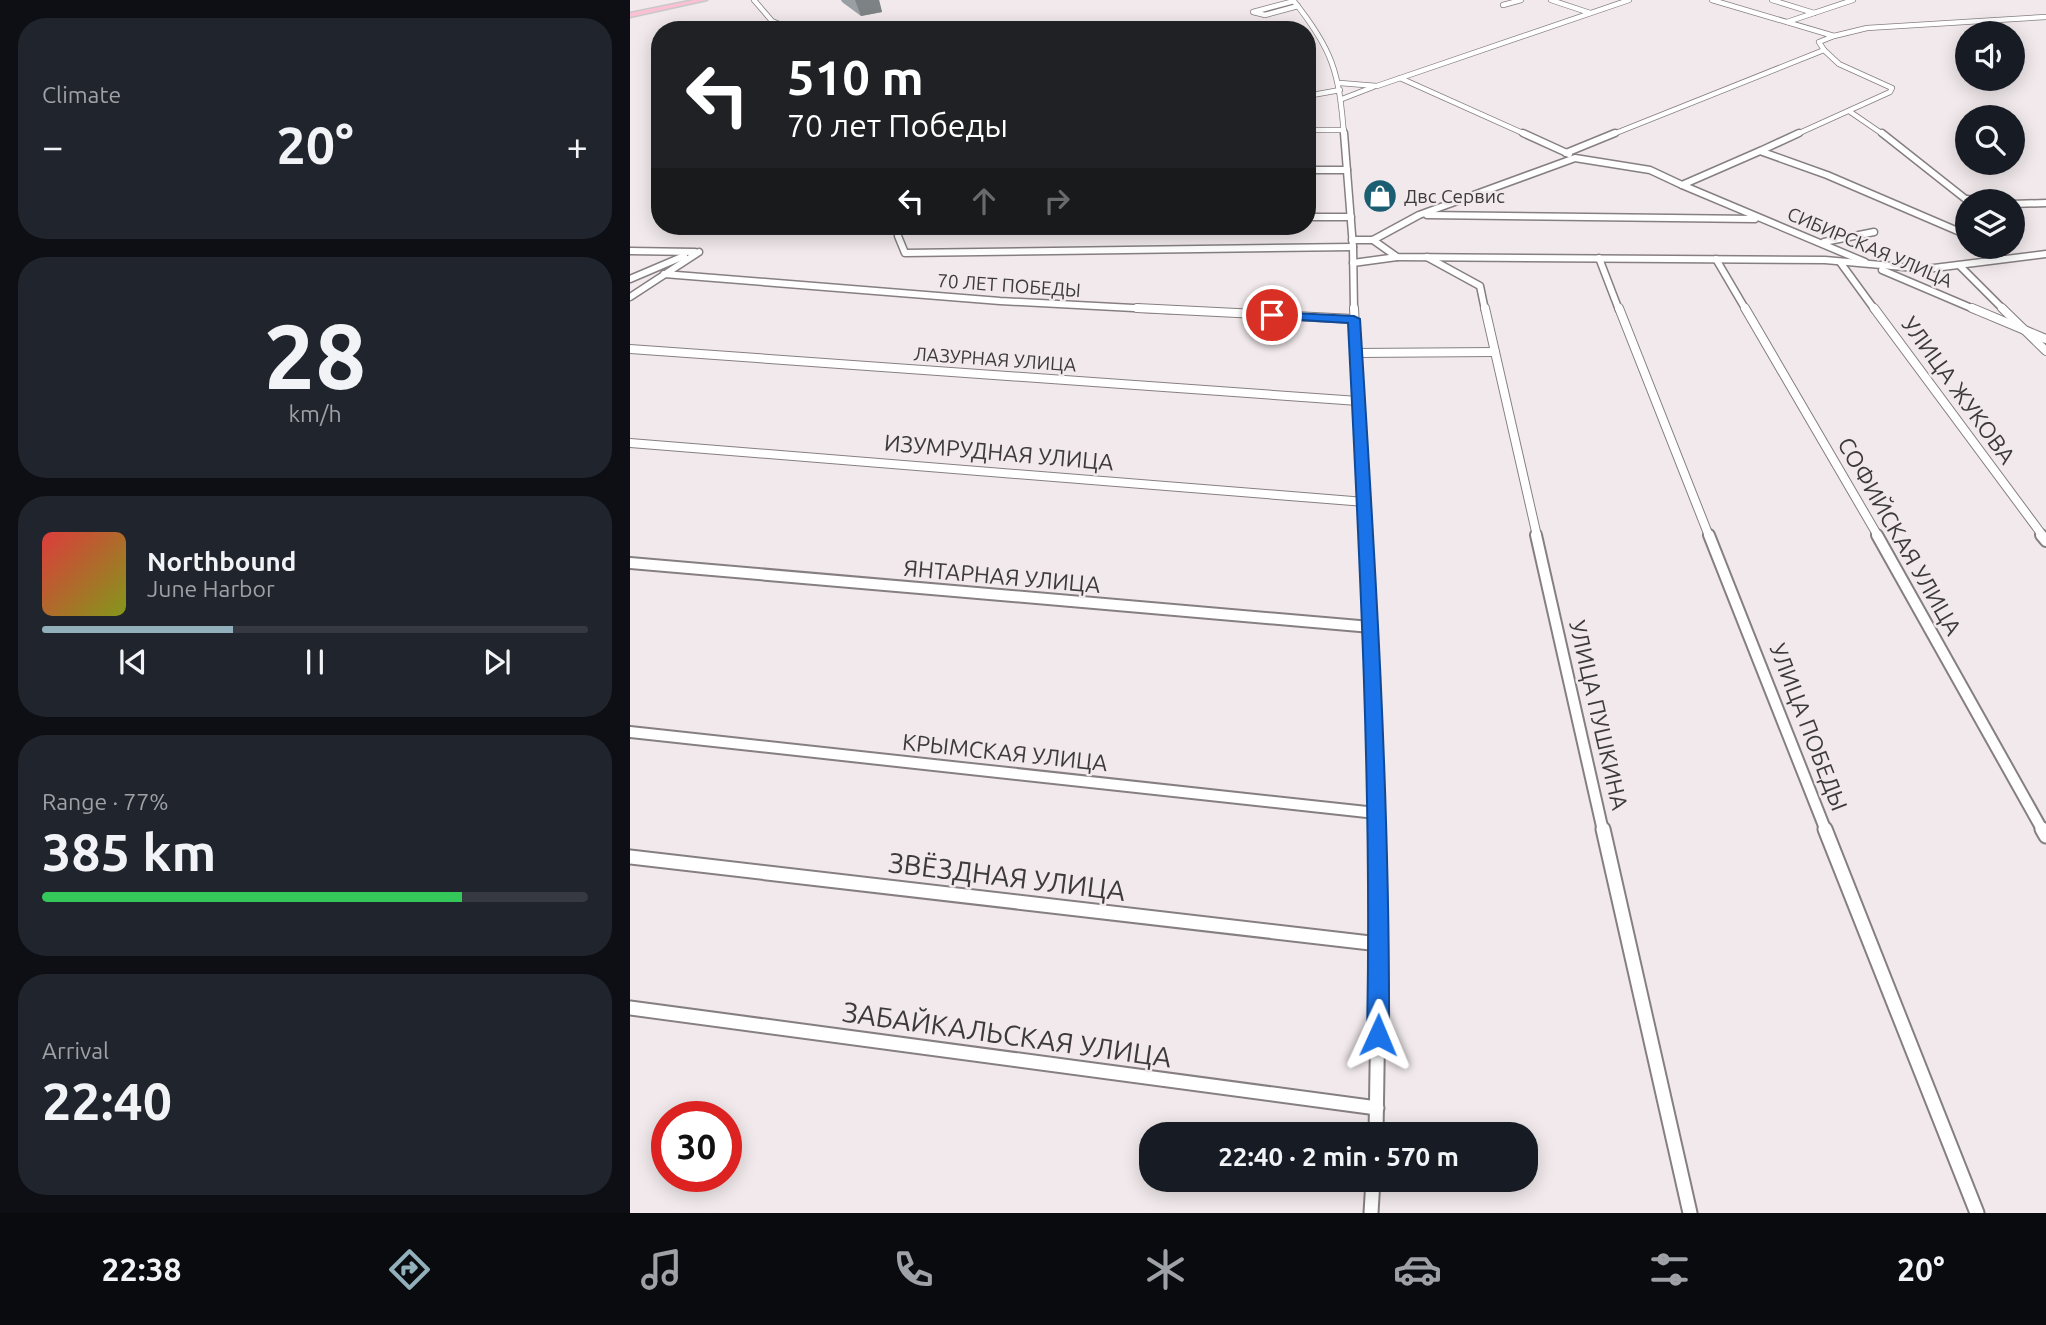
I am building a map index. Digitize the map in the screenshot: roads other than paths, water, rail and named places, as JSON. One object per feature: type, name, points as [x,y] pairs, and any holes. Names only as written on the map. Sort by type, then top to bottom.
[{"type":"main road","points":[[630,15],[704,0]]},
{"type":"street","points":[[754,0],[772,21]]},
{"type":"street","points":[[1503,5],[1521,0]]},
{"type":"street","points":[[1551,0],[1590,13]]},
{"type":"street","points":[[1342,99],[1629,0]]},
{"type":"street","points":[[1712,0],[1834,37]]},
{"type":"street","points":[[1772,0],[1815,13]]},
{"type":"street","points":[[1787,23],[1853,0]]},
{"type":"street","points":[[1295,2],[1265,15],[1253,12],[1295,2]]},
{"type":"street","points":[[1295,2],[1310,21]]},
{"type":"street","points":[[1819,42],[1867,28],[2046,17]]},
{"type":"street","points":[[1316,29],[1340,86],[1352,244],[1371,627],[1379,944],[1376,1122]]},
{"type":"street","points":[[1682,185],[1891,92],[1892,88],[1842,67],[1824,50],[1809,29]]},
{"type":"street","points":[[1566,153],[1824,50]]},
{"type":"street","points":[[1400,78],[1575,159]]},
{"type":"street","points":[[1316,93],[1340,86],[1377,86]]},
{"type":"street","points":[[1849,111],[1865,120],[1955,190]]},
{"type":"street","points":[[1316,130],[1344,130]]},
{"type":"street","points":[[1760,151],[1827,175],[1955,230]]},
{"type":"street","points":[[898,235],[905,253],[1352,244],[1373,240],[1419,215],[1575,159]]},
{"type":"street","name":"СИБИРСКАЯ УЛИЦА","points":[[1575,159],[1650,170],[2046,339]]},
{"type":"street","points":[[1316,170],[1347,170]]},
{"type":"street","points":[[2025,204],[2046,203]]},
{"type":"street","points":[[1419,215],[1762,219]]},
{"type":"street","points":[[1316,217],[1350,217]]},
{"type":"street","points":[[1824,242],[1874,232]]},
{"type":"street","points":[[1373,240],[1397,257]]},
{"type":"street","points":[[630,251],[695,253]]},
{"type":"street","points":[[630,297],[695,253]]},
{"type":"street","points":[[630,279],[676,258],[695,253]]},
{"type":"street","points":[[2025,255],[2046,254]]},
{"type":"street","points":[[1353,263],[1397,257],[1599,257],[1840,262],[1874,267],[1926,269],[1992,259]]},
{"type":"street","name":"УЛИЦА ПУШКИНА","points":[[1426,257],[1471,278],[1480,286],[1690,1213]]},
{"type":"street","name":"УЛИЦА ПОБЕДЫ","points":[[1599,257],[1977,1213]]},
{"type":"street","name":"СОФИЙСКАЯ УЛИЦА","points":[[1716,259],[1841,471],[2046,835]]},
{"type":"street","name":"УЛИЦА ЖУКОВА","points":[[1840,262],[2046,541]]},
{"type":"street","points":[[1960,265],[2046,351]]},
{"type":"street","name":"70 ЛЕТ ПОБЕДЫ","points":[[664,274],[1000,301],[1354,319]]},
{"type":"street","name":"ЛАЗУРНАЯ УЛИЦА","points":[[630,349],[1358,401]]},
{"type":"street","points":[[1356,353],[1437,349],[1495,352]]},
{"type":"street","name":"ИЗУМРУДНАЯ УЛИЦА","points":[[630,443],[1365,502]]},
{"type":"street","name":"ЯНТАРНАЯ УЛИЦА","points":[[630,563],[1371,627]]},
{"type":"street","name":"КРЫМСКАЯ УЛИЦА","points":[[630,732],[1376,813]]},
{"type":"street","name":"ЗВЁЗДНАЯ УЛИЦА","points":[[630,857],[1379,944]]},
{"type":"street","name":"ЗАБАЙКАЛЬСКАЯ УЛИЦА","points":[[630,1008],[1377,1108]]},
{"type":"street","points":[[1371,1213],[1372,1192]]},
{"type":"place","name":"Двс Сервис","points":[[1380,196]]}]
